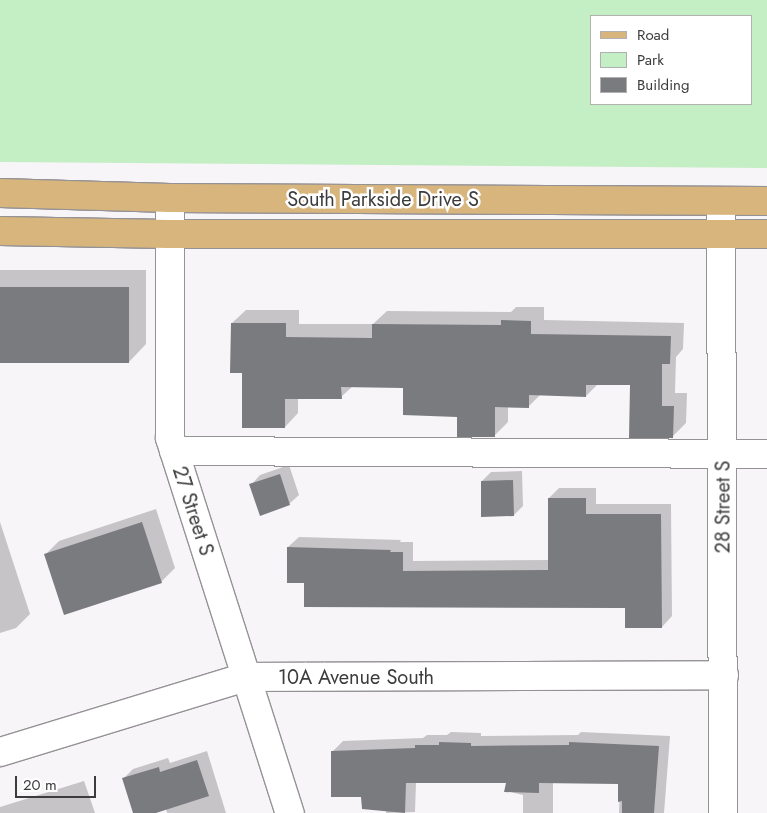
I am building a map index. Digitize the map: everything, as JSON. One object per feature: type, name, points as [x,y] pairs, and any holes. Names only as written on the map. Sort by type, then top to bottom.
[{"type":"main road","name":"South Parkside Drive S","points":[[0,193],[170,198],[767,201]]},
{"type":"main road","name":"South Parkside Drive S","points":[[0,231],[170,234],[767,234]]},
{"type":"street","name":"27 Street S","points":[[170,198],[170,438],[290,813]]},
{"type":"street","name":"28 Street S","points":[[721,200],[723,813]]},
{"type":"street","points":[[174,451],[767,454]]},
{"type":"street","name":"10A Avenue South","points":[[0,752],[246,677],[724,675]]},
{"type":"green space","points":[[0,0],[767,0],[767,168],[0,162]]},
{"type":"building","points":[[0,287],[129,287],[129,363],[0,363]]},
{"type":"building","points":[[501,320],[531,321],[531,334],[671,336],[670,364],[662,364],[662,406],[674,406],[673,438],[629,438],[630,385],[586,385],[586,397],[529,395],[529,408],[495,407],[495,437],[457,437],[457,417],[403,415],[403,388],[341,387],[342,399],[285,399],[285,428],[242,428],[242,373],[230,373],[231,323],[286,323],[286,337],[372,338],[372,324],[501,325]]},
{"type":"building","points":[[280,474],[290,505],[260,516],[249,484]]},
{"type":"building","points":[[513,480],[514,516],[481,517],[481,481]]},
{"type":"building","points":[[548,498],[586,498],[586,514],[661,514],[662,628],[625,628],[625,608],[304,607],[304,583],[287,583],[287,547],[403,552],[403,571],[548,570]]},
{"type":"building","points":[[142,522],[162,583],[64,615],[44,554]]},
{"type":"building","points":[[439,742],[471,743],[471,746],[569,745],[569,742],[659,746],[654,813],[622,813],[622,801],[618,802],[618,784],[539,783],[539,793],[504,792],[506,783],[406,783],[405,813],[362,809],[361,797],[331,797],[331,751],[415,748],[415,745],[439,745]]},
{"type":"building","points":[[197,760],[209,796],[156,813],[133,813],[122,778],[159,767],[160,772]]}]
